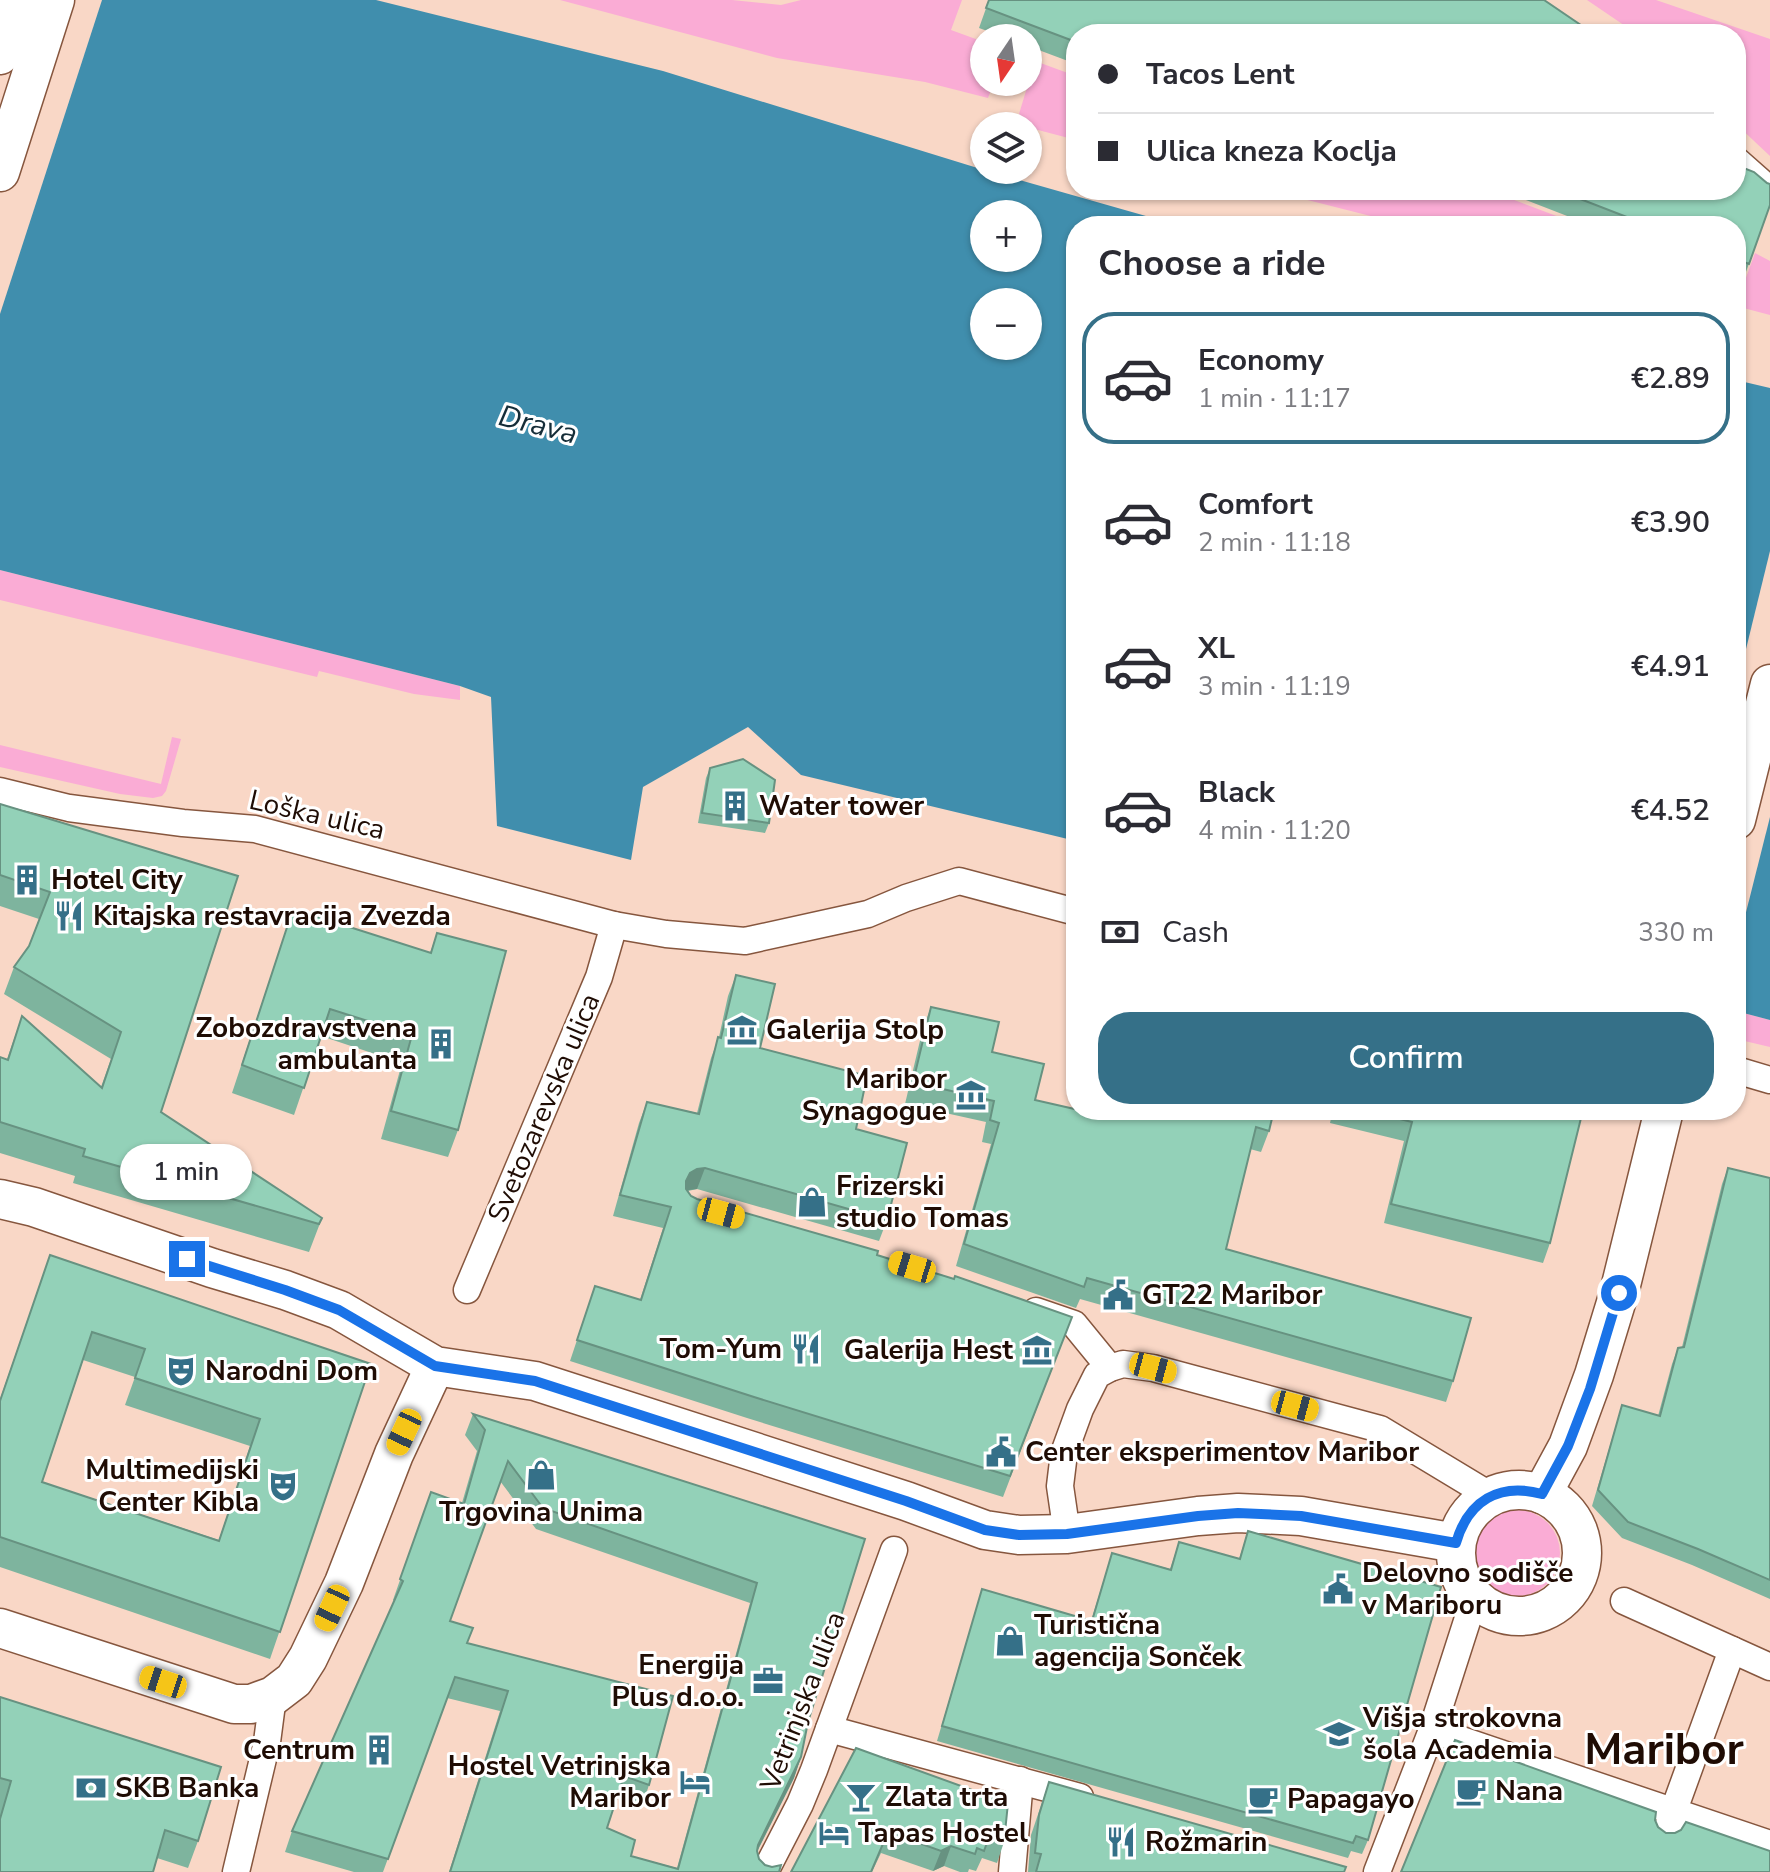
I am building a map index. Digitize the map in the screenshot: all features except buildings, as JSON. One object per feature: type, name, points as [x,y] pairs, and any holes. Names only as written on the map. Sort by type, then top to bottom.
[{"type":"street","points":[[0,55],[18,0]]},
{"type":"street","points":[[0,172],[55,0]]},
{"type":"street","points":[[1746,169],[1770,190]]},
{"type":"street","points":[[1746,780],[1770,684]]},
{"type":"street","name":"Loška ulica","points":[[0,791],[69,808],[255,829],[614,925],[666,934],[745,941],[868,914],[959,881],[1066,909]]},
{"type":"street","name":"Svetozarevska ulica","points":[[467,1290],[599,977],[614,925]]},
{"type":"street","points":[[1746,1073],[1770,1080]]},
{"type":"street","points":[[1542,1494],[1568,1446],[1594,1375],[1619,1293],[1662,1120]]},
{"type":"street","points":[[0,1199],[34,1207],[339,1310],[435,1366],[535,1381],[906,1501],[985,1530],[1019,1535],[1067,1534],[1238,1513],[1301,1516],[1456,1543]]},
{"type":"street","points":[[1015,1303],[1074,1324],[1110,1368]]},
{"type":"street","points":[[1067,1534],[1060,1486],[1064,1453],[1080,1409],[1097,1375],[1123,1364],[1153,1368],[1380,1429],[1491,1496]]},
{"type":"street","points":[[0,1628],[234,1704],[251,1704],[273,1696],[294,1680],[308,1658],[344,1583],[394,1454],[435,1366]]},
{"type":"street","points":[[1516,1490],[1542,1494],[1553,1500],[1572,1519],[1581,1542],[1582,1555],[1576,1580],[1557,1604],[1544,1611],[1514,1616],[1500,1613],[1474,1598],[1458,1572],[1455,1558],[1460,1528],[1478,1504],[1491,1496],[1516,1490]]},
{"type":"street","name":"Vetrinjska ulica","points":[[765,1872],[800,1804],[894,1550]]},
{"type":"street","points":[[1624,1601],[1770,1667]]},
{"type":"street","points":[[1377,1872],[1429,1738],[1468,1618]]},
{"type":"street","points":[[1670,1821],[1732,1650]]},
{"type":"street","points":[[238,1864],[267,1742],[273,1696]]},
{"type":"street","points":[[829,1729],[1097,1802]]},
{"type":"street","points":[[1429,1738],[1670,1821],[1770,1844]]},
{"type":"street","points":[[1012,1872],[1020,1780]]},
{"type":"shaded area","points":[[560,0],[732,0],[781,5],[801,0],[962,0],[951,30],[970,37],[970,93],[925,82],[777,58]]},
{"type":"shaded area","points":[[1587,0],[1656,0],[1726,24],[1622,24]]},
{"type":"shaded area","points":[[1746,31],[1770,39],[1770,156],[1746,133]]},
{"type":"shaded area","points":[[1042,64],[1066,72],[1066,137],[1042,131],[1042,112],[1020,112],[1024,96],[1042,96]]},
{"type":"shaded area","points":[[1307,200],[1514,200],[1557,216],[1371,216]]},
{"type":"shaded area","points":[[1755,253],[1770,261],[1770,315],[1746,309],[1746,278]]},
{"type":"shaded area","points":[[0,570],[460,686],[460,700],[414,694],[319,671],[317,677],[0,600]]},
{"type":"shaded area","points":[[172,737],[181,739],[166,791],[162,796],[153,798],[120,794],[0,767],[0,745],[161,784]]},
{"type":"shaded area","points":[[1746,1014],[1770,1020],[1770,1047],[1746,1041]]},
{"type":"shaded area","points":[[1517,1510],[1541,1517],[1553,1529],[1560,1553],[1553,1577],[1541,1589],[1517,1596],[1493,1589],[1481,1577],[1474,1553],[1481,1529],[1493,1517]]},
{"type":"water","name":"Drava","points":[[0,0],[376,0],[663,71],[970,166],[970,184],[1033,184],[1066,193],[1066,200],[1090,200],[1146,216],[1066,216],[1066,839],[801,775],[748,727],[643,787],[631,860],[497,826],[491,697],[460,686],[0,570]]},
{"type":"water","points":[[1746,382],[1770,388],[1770,1020],[1746,1014]]},
{"type":"pier","points":[[0,0],[102,0],[0,314]]},
{"type":"pier","points":[[1770,551],[1770,817],[1746,912],[1746,649]]},
{"type":"place","name":"Water tower","points":[[735,806]]},
{"type":"place","name":"Hotel City","points":[[27,880]]},
{"type":"place","name":"Kitajska restavracija Zvezda","points":[[69,916]]},
{"type":"place","name":"Galerija Stolp","points":[[742,1030]]},
{"type":"place","name":"Zobozdravstvena ambulanta","points":[[441,1044]]},
{"type":"place","name":"Maribor Synagogue","points":[[971,1095]]},
{"type":"place","name":"Frizerski studio Tomas","points":[[812,1202]]},
{"type":"place","name":"GT22 Maribor","points":[[1118,1295]]},
{"type":"place","name":"Tom-Yum","points":[[806,1349]]},
{"type":"place","name":"Galerija Hest","points":[[1037,1350]]},
{"type":"place","name":"Narodni Dom","points":[[181,1371]]},
{"type":"place","name":"Center eksperimentov Maribor","points":[[1001,1452]]},
{"type":"place","name":"Trgovina Unima","points":[[541,1475]]},
{"type":"place","name":"Multimedijski Center Kibla","points":[[283,1486]]},
{"type":"place","name":"Delovno sodišče v Mariboru","points":[[1338,1589]]},
{"type":"place","name":"Turistična agencija Sonček","points":[[1010,1641]]},
{"type":"place","name":"Energija Plus d.o.o.","points":[[768,1681]]},
{"type":"place","name":"Višja strokovna šola Academia","points":[[1339,1734]]},
{"type":"place","name":"Centrum","points":[[379,1750]]},
{"type":"place","name":"Hostel Vetrinjska Maribor","points":[[695,1782]]},
{"type":"place","name":"SKB Banka","points":[[91,1788]]},
{"type":"place","name":"Nana","points":[[1471,1791]]},
{"type":"place","name":"Zlata trta","points":[[861,1797]]},
{"type":"place","name":"Papagayo","points":[[1263,1799]]},
{"type":"place","name":"Tapas Hostel","points":[[834,1833]]},
{"type":"place","name":"Rožmarin","points":[[1121,1842]]},
{"type":"district","name":"Maribor","points":[[1664,1750]]},
{"type":"route","points":[[187,1259],[339,1310],[435,1366],[535,1381],[906,1501],[985,1530],[1019,1535],[1067,1534],[1238,1513],[1301,1516],[1456,1543],[1460,1528],[1468,1516],[1478,1504],[1491,1496],[1516,1490],[1542,1494],[1568,1446],[1590,1389],[1619,1293]]}]
